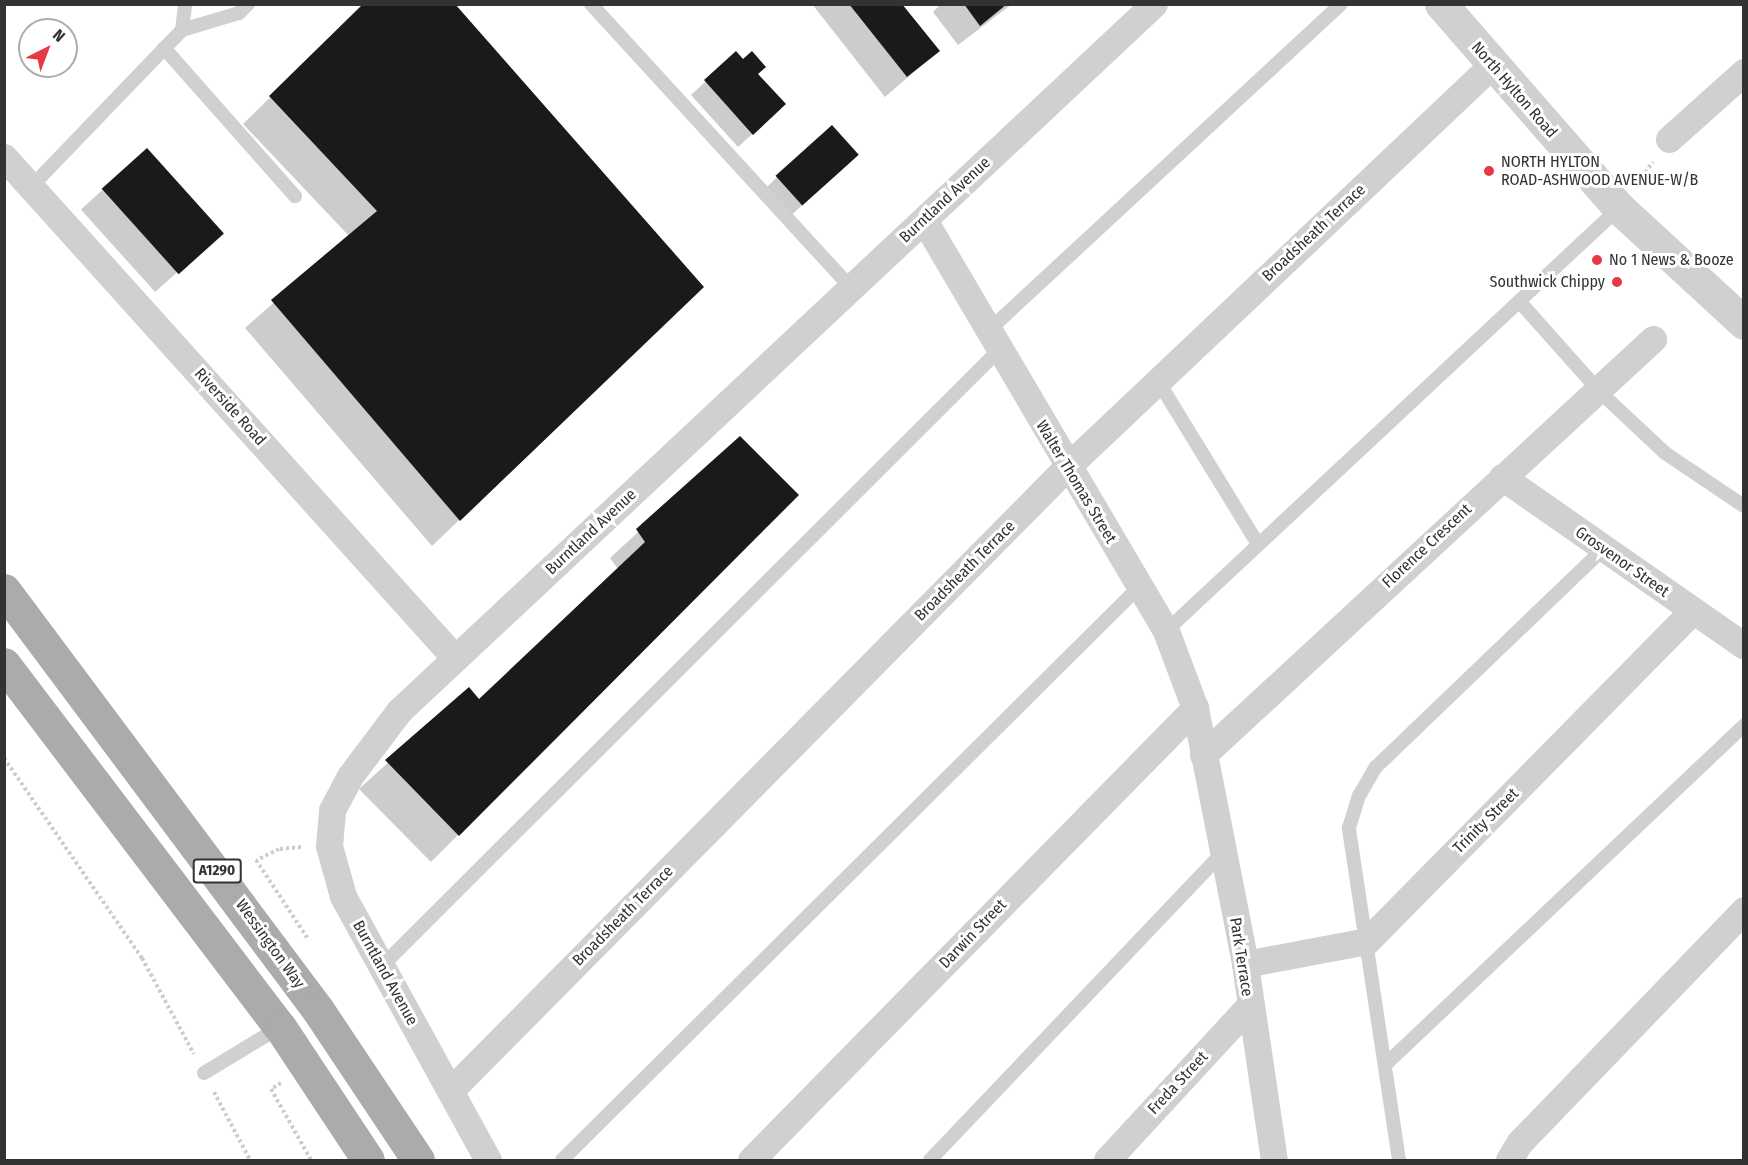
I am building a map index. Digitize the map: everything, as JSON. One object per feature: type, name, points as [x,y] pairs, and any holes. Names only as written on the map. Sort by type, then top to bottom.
[{"type":"main road","name":"Wessington Way","points":[[4,590],[312,1001],[418,1161]]},
{"type":"main road","name":"A1290","points":[[4,664],[280,1027],[368,1161]]},
{"type":"street","name":"Burntland Avenue","points":[[488,1161],[451,1090],[380,968],[343,896],[329,846],[332,810],[350,776],[399,711],[1154,4]]},
{"type":"street","name":"North Hylton Road","points":[[1441,4],[1619,208],[1743,323]]},
{"type":"street","name":"Broadsheath Terrace","points":[[451,1090],[1066,468],[1492,65]]},
{"type":"street","points":[[1669,140],[1743,72]]},
{"type":"street","name":"Riverside Road","points":[[4,157],[455,658]]},
{"type":"street","name":"Walter Thomas Street","points":[[924,220],[1066,468],[1166,630],[1195,708],[1203,755]]},
{"type":"street","name":"Florence Crescent","points":[[1203,755],[1502,477],[1600,392],[1653,339]]},
{"type":"street","name":"Grosvenor Street","points":[[1502,477],[1743,646]]},
{"type":"street","name":"Trinity Street","points":[[1367,941],[1692,611]]},
{"type":"street","name":"Darwin Street","points":[[751,1161],[1195,708]]},
{"type":"street","name":"Park Terrace","points":[[1203,755],[1245,964],[1249,1006],[1274,1160]]},
{"type":"street","points":[[1509,1161],[1520,1142],[1743,910]]},
{"type":"street","points":[[1245,964],[1367,941]]},
{"type":"street","name":"Freda Street","points":[[1107,1161],[1249,1006]]},
{"type":"lane","points":[[182,30],[184,4]]},
{"type":"lane","points":[[31,187],[182,30],[239,13],[248,4]]},
{"type":"lane","points":[[591,4],[851,288]]},
{"type":"lane","points":[[380,968],[994,341],[1341,4]]},
{"type":"lane","points":[[164,48],[295,196]]},
{"type":"lane","points":[[1166,630],[1619,208]]},
{"type":"lane","points":[[1519,301],[1600,392],[1665,453],[1743,506]]},
{"type":"lane","points":[[1158,381],[1258,544]]},
{"type":"lane","points":[[1399,1161],[1349,828],[1359,796],[1376,767],[1603,549]]},
{"type":"lane","points":[[562,1161],[1139,587]]},
{"type":"lane","points":[[1386,1065],[1743,726]]},
{"type":"lane","points":[[930,1161],[1222,853]]},
{"type":"lane","points":[[204,1073],[280,1027]]},
{"type":"path","points":[[1619,208],[1669,140]]},
{"type":"path","points":[[4,758],[142,958],[250,1161]]},
{"type":"building","points":[[363,4],[455,4],[704,287],[460,521],[271,300],[377,211],[269,96]]},
{"type":"building","points":[[849,4],[902,4],[940,51],[907,77]]},
{"type":"building","points":[[964,4],[1007,4],[980,26]]},
{"type":"building","points":[[736,51],[743,59],[752,51],[766,67],[758,74],[786,104],[753,135],[704,80]]},
{"type":"building","points":[[832,125],[859,155],[802,206],[776,176]]},
{"type":"building","points":[[147,148],[224,233],[179,274],[102,189]]},
{"type":"building","points":[[740,436],[799,495],[459,836],[385,760],[469,687],[479,699],[645,542],[636,529]]},
{"type":"place","name":"NORTH HYLTON ROAD-ASHWOOD AVENUE-W/B","points":[[1489,171]]},
{"type":"place","name":"No 1 News & Booze","points":[[1597,260]]},
{"type":"place","name":"Southwick Chippy","points":[[1617,282]]}]
